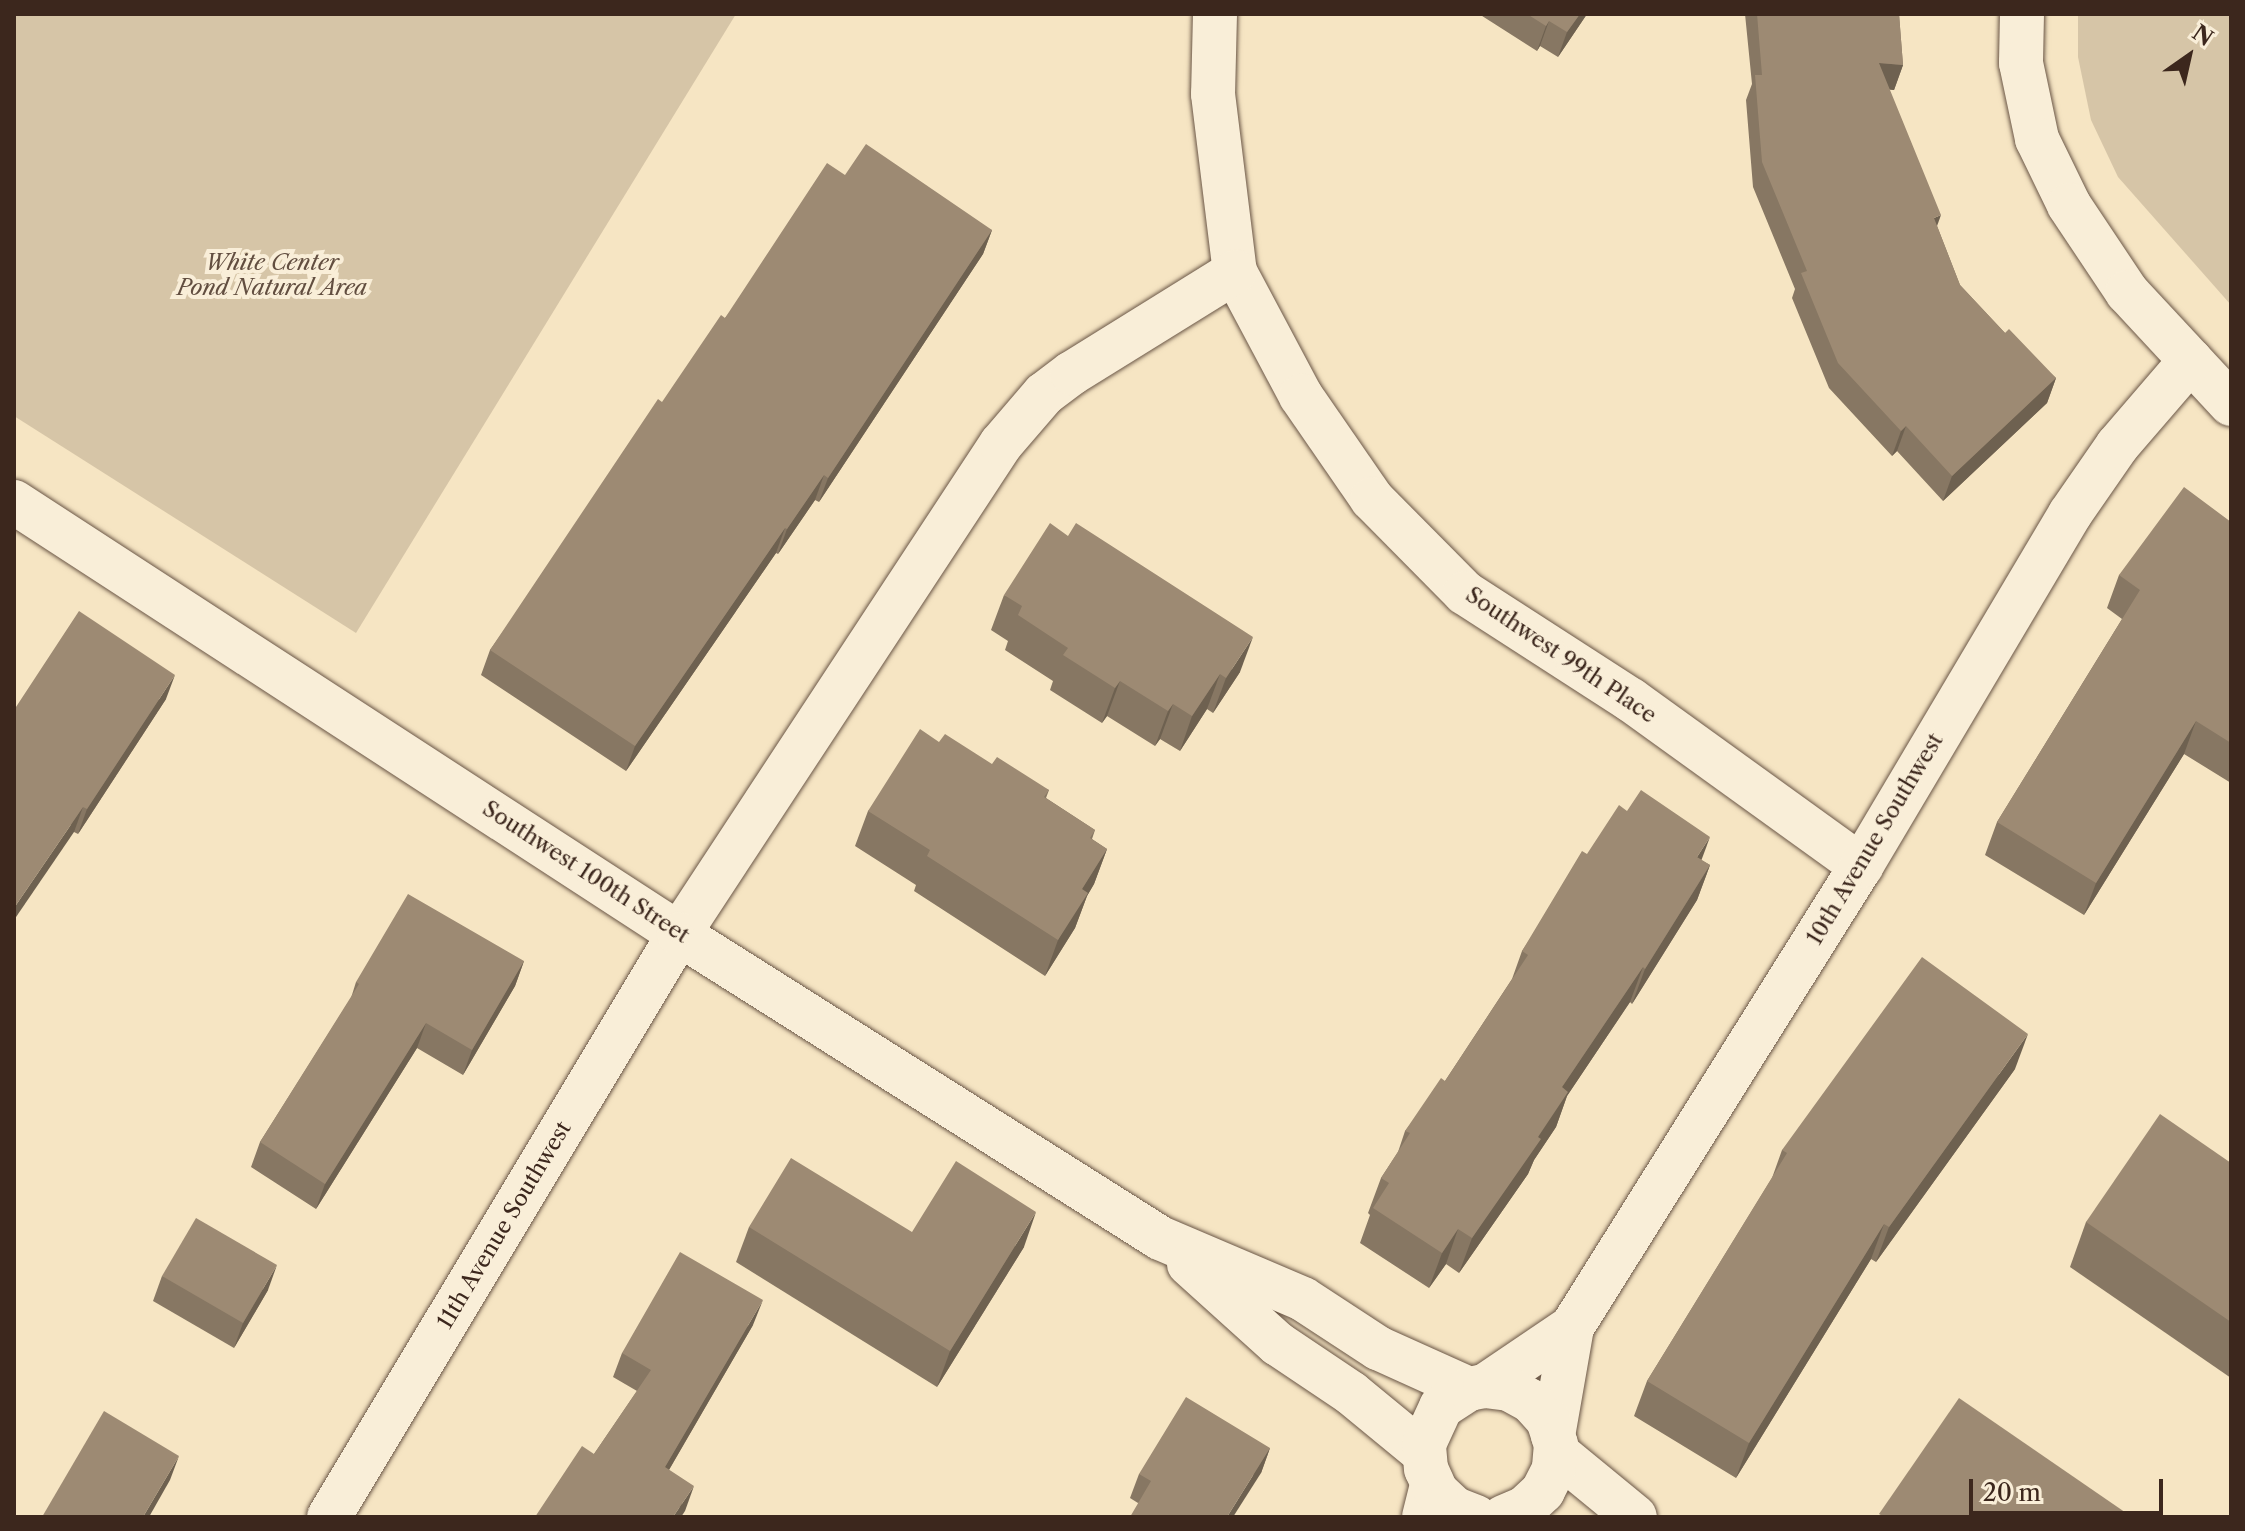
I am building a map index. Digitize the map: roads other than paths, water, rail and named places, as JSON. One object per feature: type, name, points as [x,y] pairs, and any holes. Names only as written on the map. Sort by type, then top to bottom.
[{"type":"street","points":[[1215,14],[1213,94],[1235,272]]},
{"type":"street","points":[[2022,14],[2021,63],[2037,139],[2069,205],[2127,292],[2231,404]]},
{"type":"street","name":"Southwest 99th Place","points":[[1235,272],[1301,396],[1372,499],[1465,593],[1631,700],[1861,866]]},
{"type":"street","name":"11th Avenue Southwest","points":[[329,1517],[679,934],[1001,444],[1044,394],[1072,373],[1235,272]]},
{"type":"street","name":"10th Avenue Southwest","points":[[1516,1515],[1548,1484],[1572,1327],[1861,866],[2070,514],[2117,446],[2191,360]]},
{"type":"street","name":"Southwest 100th Street","points":[[14,502],[679,934],[1160,1238],[1303,1299],[1378,1348],[1477,1388],[1509,1389],[1531,1401],[1548,1420],[1554,1444]]},
{"type":"street","name":"Southwest 100th Street","points":[[1160,1238],[1278,1344],[1351,1393],[1426,1485],[1455,1509],[1476,1517]]},
{"type":"street","name":"10th Avenue Southwest","points":[[1426,1485],[1436,1414],[1572,1327]]},
{"type":"street","points":[[1554,1444],[1635,1517]]},
{"type":"park label","name":"White Center Pond Natural Area","points":[[272,274]]}]
